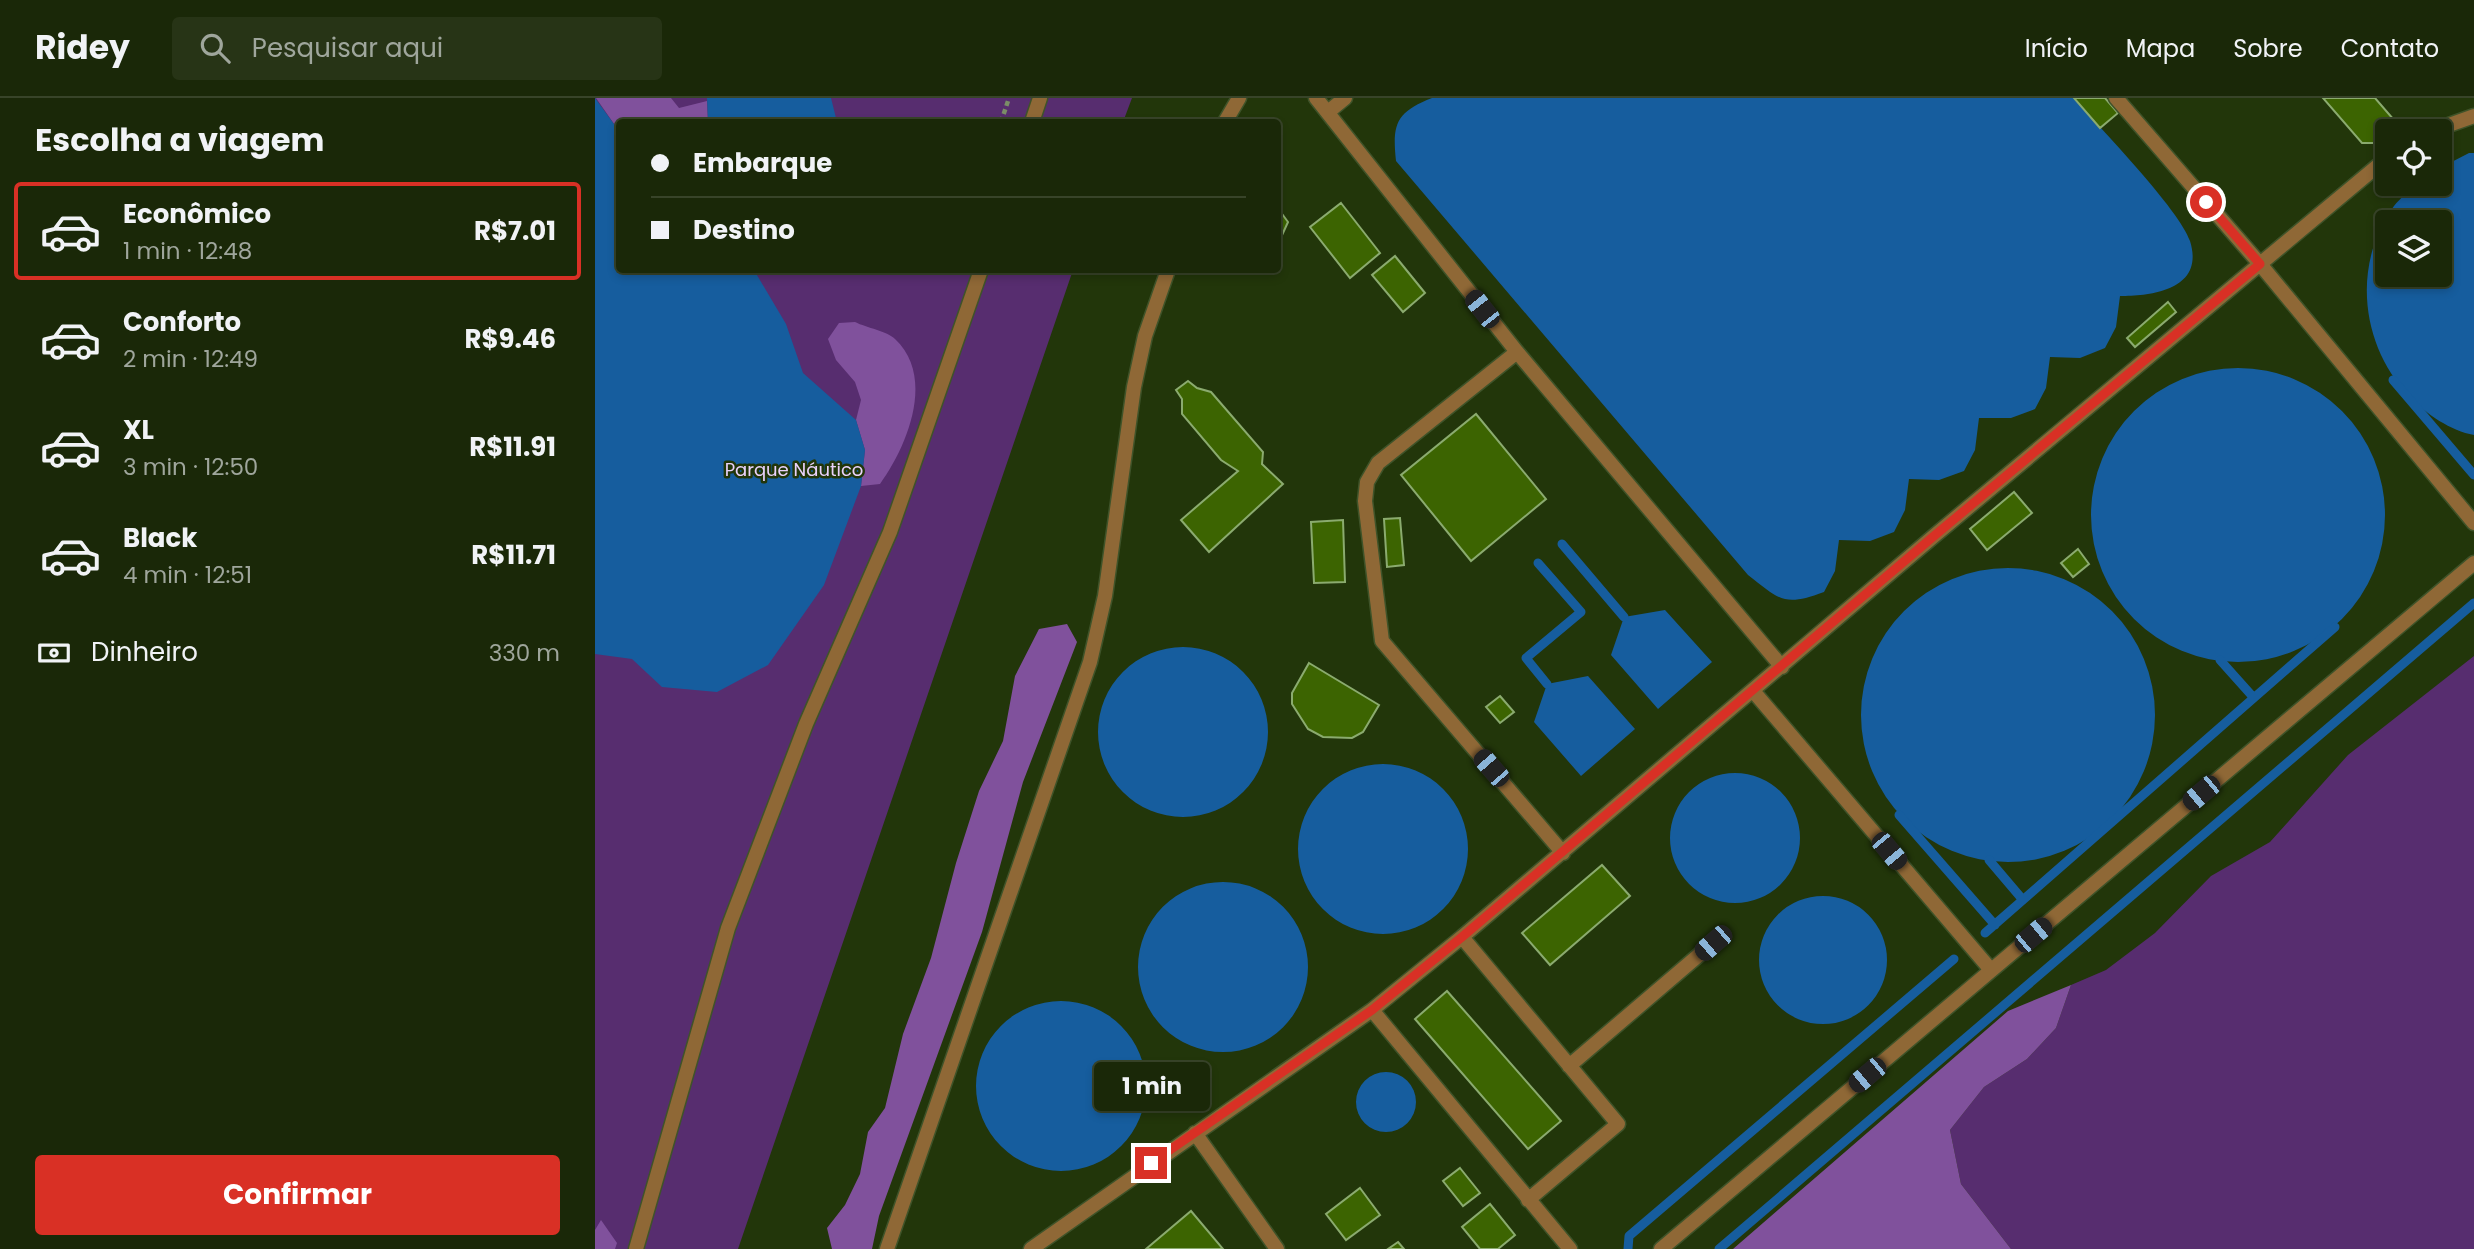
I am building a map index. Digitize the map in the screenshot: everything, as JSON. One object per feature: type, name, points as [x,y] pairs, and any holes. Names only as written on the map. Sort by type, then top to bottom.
[{"type":"lane","points":[[1033,119],[1040,98]]},
{"type":"lane","points":[[1227,119],[1239,98]]},
{"type":"lane","points":[[1316,98],[1517,352],[1782,667]]},
{"type":"lane","points":[[1328,112],[1345,98]]},
{"type":"lane","points":[[2116,98],[2260,264],[2474,523]]},
{"type":"lane","points":[[2452,124],[2474,116]]},
{"type":"lane","points":[[1031,1249],[1047,1244],[1195,1133],[1372,1010],[1563,853],[1934,536],[2375,169]]},
{"type":"lane","points":[[636,1249],[728,928],[806,724],[890,532],[980,273]]},
{"type":"lane","points":[[887,1249],[1090,662],[1105,596],[1134,387],[1145,336],[1167,273]]},
{"type":"lane","points":[[1517,352],[1378,463],[1367,482],[1365,501],[1382,641],[1563,853]]},
{"type":"lane","points":[[1661,1249],[2474,563]]},
{"type":"lane","points":[[1754,692],[1991,970]]},
{"type":"lane","points":[[1462,937],[1618,1124],[1528,1200]]},
{"type":"lane","points":[[1569,1066],[1713,943]]},
{"type":"lane","points":[[1372,1010],[1570,1249]]},
{"type":"lane","points":[[1195,1133],[1277,1249]]},
{"type":"path","points":[[1002,119],[1009,98]]},
{"type":"green space","name":"Parque Náutico","points":[[595,98],[1132,98],[1124,119],[616,119],[616,273],[1072,273],[738,1249],[595,1249]]},
{"type":"green space","points":[[2474,656],[2474,1249],[2011,1249],[1961,1184],[1950,1130],[1984,1087],[2027,1059],[2056,1028],[2071,985],[2106,970],[2155,933],[2211,876],[2270,842],[2348,755]]},
{"type":"shaded area","points":[[596,98],[671,98],[679,108],[707,101],[708,119],[616,119],[616,127]]},
{"type":"shaded area","points":[[855,322],[895,339],[907,355],[914,372],[915,392],[907,432],[890,469],[880,484],[861,486],[865,450],[856,420],[861,400],[855,382],[836,360],[828,339],[839,323]]},
{"type":"shaded area","points":[[1067,624],[1077,642],[1023,782],[982,932],[879,1216],[872,1249],[832,1249],[827,1228],[845,1205],[860,1174],[868,1132],[885,1108],[903,1034],[931,958],[956,863],[979,791],[1003,741],[1015,676],[1039,629]]},
{"type":"shaded area","points":[[2071,985],[2056,1028],[2027,1059],[1984,1087],[1950,1130],[1961,1184],[2011,1249],[1733,1249],[2008,1011]]},
{"type":"shaded area","points":[[601,1220],[617,1243],[615,1249],[595,1249],[595,1230]]},
{"type":"water","points":[[595,98],[616,127],[616,273],[756,273],[786,324],[803,373],[856,420],[865,450],[861,486],[824,585],[768,665],[717,692],[662,687],[632,659],[595,654]]},
{"type":"water","points":[[707,98],[831,98],[836,119],[708,119]]},
{"type":"water","points":[[1432,98],[2074,98],[2171,210],[2190,241],[2193,257],[2190,270],[2173,286],[2147,294],[2120,296],[2116,327],[2105,348],[2080,358],[2050,357],[2046,388],[2035,409],[2011,418],[1979,418],[1975,450],[1964,471],[1939,480],[1909,479],[1905,510],[1894,532],[1870,541],[1839,540],[1835,571],[1824,592],[1791,600],[1776,595],[1748,575],[1396,161],[1395,138],[1399,121],[1411,109]]},
{"type":"water","points":[[2474,153],[2474,435],[2448,426],[2410,397],[2393,377],[2372,330],[2367,305],[2367,279],[2375,243],[2375,287],[2452,287],[2452,210],[2392,210],[2402,197],[2452,196],[2452,162]]},
{"type":"water","points":[[2238,368],[2267,371],[2294,380],[2319,393],[2342,411],[2360,434],[2373,459],[2382,486],[2385,515],[2382,544],[2373,571],[2360,596],[2342,619],[2319,637],[2294,650],[2267,659],[2238,662],[2209,659],[2182,650],[2157,637],[2134,619],[2116,596],[2103,571],[2094,544],[2091,515],[2094,486],[2103,459],[2116,434],[2134,411],[2157,393],[2182,380],[2209,371]]},
{"type":"water","points":[[2008,568],[2037,571],[2064,579],[2090,593],[2112,611],[2130,633],[2144,659],[2152,686],[2155,715],[2152,744],[2144,771],[2130,797],[2112,819],[2090,837],[2064,851],[2037,859],[2008,862],[1979,859],[1952,851],[1926,837],[1904,819],[1886,797],[1872,771],[1864,744],[1861,715],[1864,686],[1872,659],[1886,633],[1904,611],[1926,593],[1952,579],[1979,571]]},
{"type":"water","points":[[1665,610],[1712,662],[1658,709],[1611,655],[1624,617]]},
{"type":"water","points":[[1183,647],[1215,654],[1230,661],[1243,672],[1254,685],[1261,700],[1268,732],[1261,764],[1254,779],[1243,792],[1230,803],[1215,810],[1183,817],[1151,810],[1136,803],[1123,792],[1112,779],[1105,764],[1098,732],[1105,700],[1112,685],[1123,672],[1136,661],[1151,654]]},
{"type":"water","points":[[1588,676],[1635,729],[1581,776],[1534,722],[1547,684]]},
{"type":"water","points":[[1383,764],[1415,771],[1430,778],[1443,789],[1454,802],[1461,817],[1468,849],[1461,881],[1454,896],[1443,909],[1430,920],[1415,927],[1383,934],[1351,927],[1336,920],[1323,909],[1312,896],[1305,881],[1298,849],[1305,817],[1312,802],[1323,789],[1336,778],[1351,771]]},
{"type":"water","points":[[1735,773],[1760,778],[1781,792],[1795,813],[1800,838],[1795,863],[1781,884],[1760,898],[1735,903],[1710,898],[1689,884],[1675,863],[1670,838],[1675,813],[1689,792],[1710,778]]},
{"type":"water","points":[[1223,882],[1255,889],[1270,896],[1283,907],[1294,920],[1301,935],[1308,967],[1301,999],[1294,1014],[1283,1027],[1270,1038],[1255,1045],[1223,1052],[1191,1045],[1176,1038],[1163,1027],[1152,1014],[1145,999],[1138,967],[1145,935],[1152,920],[1163,907],[1176,896],[1191,889]]},
{"type":"water","points":[[1823,896],[1848,900],[1869,914],[1883,935],[1887,960],[1883,985],[1869,1006],[1848,1020],[1823,1024],[1798,1020],[1777,1006],[1763,985],[1759,960],[1763,935],[1777,914],[1798,900]]},
{"type":"water","points":[[1061,1001],[1093,1008],[1108,1015],[1121,1026],[1132,1039],[1139,1054],[1146,1086],[1139,1118],[1132,1133],[1121,1146],[1108,1157],[1093,1164],[1061,1171],[1029,1164],[1014,1157],[1001,1146],[990,1133],[983,1118],[976,1086],[983,1054],[990,1039],[1001,1026],[1014,1015],[1029,1008]]},
{"type":"water","points":[[1380,1072],[1392,1072],[1411,1085],[1416,1102],[1414,1114],[1403,1127],[1392,1132],[1380,1132],[1361,1119],[1356,1108],[1356,1096],[1369,1077]]},
{"type":"building","points":[[2074,98],[2105,98],[2118,113],[2100,128]]},
{"type":"building","points":[[2323,98],[2375,98],[2393,119],[2375,119],[2375,143],[2362,143]]},
{"type":"building","points":[[1341,203],[1380,253],[1350,278],[1310,227]]},
{"type":"building","points":[[1281,212],[1288,222],[1281,237]]},
{"type":"building","points":[[1395,256],[1425,293],[1403,312],[1372,275]]},
{"type":"building","points":[[2168,302],[2176,312],[2135,347],[2127,338]]},
{"type":"building","points":[[1188,381],[1197,388],[1211,392],[1263,452],[1262,464],[1283,484],[1209,552],[1181,520],[1238,471],[1221,460],[1182,414],[1182,399],[1176,390]]},
{"type":"building","points":[[1476,414],[1546,499],[1471,561],[1401,475]]},
{"type":"building","points":[[2014,492],[2032,513],[1987,550],[1970,529]]},
{"type":"building","points":[[1400,518],[1404,565],[1387,567],[1384,519]]},
{"type":"building","points":[[1343,520],[1345,582],[1314,583],[1311,522]]},
{"type":"building","points":[[2078,549],[2089,564],[2073,577],[2061,563]]},
{"type":"building","points":[[1309,663],[1379,705],[1363,732],[1352,738],[1323,737],[1308,729],[1292,704],[1292,693]]},
{"type":"building","points":[[1500,696],[1514,712],[1500,723],[1486,707]]},
{"type":"building","points":[[1602,865],[1630,896],[1550,965],[1522,933]]},
{"type":"building","points":[[1447,991],[1561,1121],[1528,1149],[1415,1019]]},
{"type":"building","points":[[1460,1168],[1480,1193],[1463,1206],[1443,1181]]},
{"type":"building","points":[[1360,1188],[1380,1215],[1346,1240],[1326,1214]]},
{"type":"building","points":[[1490,1204],[1515,1235],[1498,1249],[1480,1249],[1462,1227]]},
{"type":"building","points":[[1191,1211],[1223,1249],[1146,1249]]},
{"type":"building","points":[[1398,1242],[1404,1249],[1388,1249]]},
{"type":"waterway","points":[[2393,380],[2474,475]]},
{"type":"waterway","points":[[1562,544],[1624,617]]},
{"type":"waterway","points":[[1538,563],[1581,612],[1526,658],[1547,684]]},
{"type":"waterway","points":[[1719,1249],[2474,603]]},
{"type":"waterway","points":[[1985,933],[2335,627]]},
{"type":"waterway","points":[[2220,660],[2254,698]]},
{"type":"waterway","points":[[1899,815],[1995,925]]},
{"type":"waterway","points":[[1989,860],[2023,900]]},
{"type":"waterway","points":[[1628,1249],[1629,1236],[1954,959]]},
{"type":"route","points":[[1151,1163],[1372,1010],[1754,692],[1934,536],[2260,264],[2206,202]]}]
